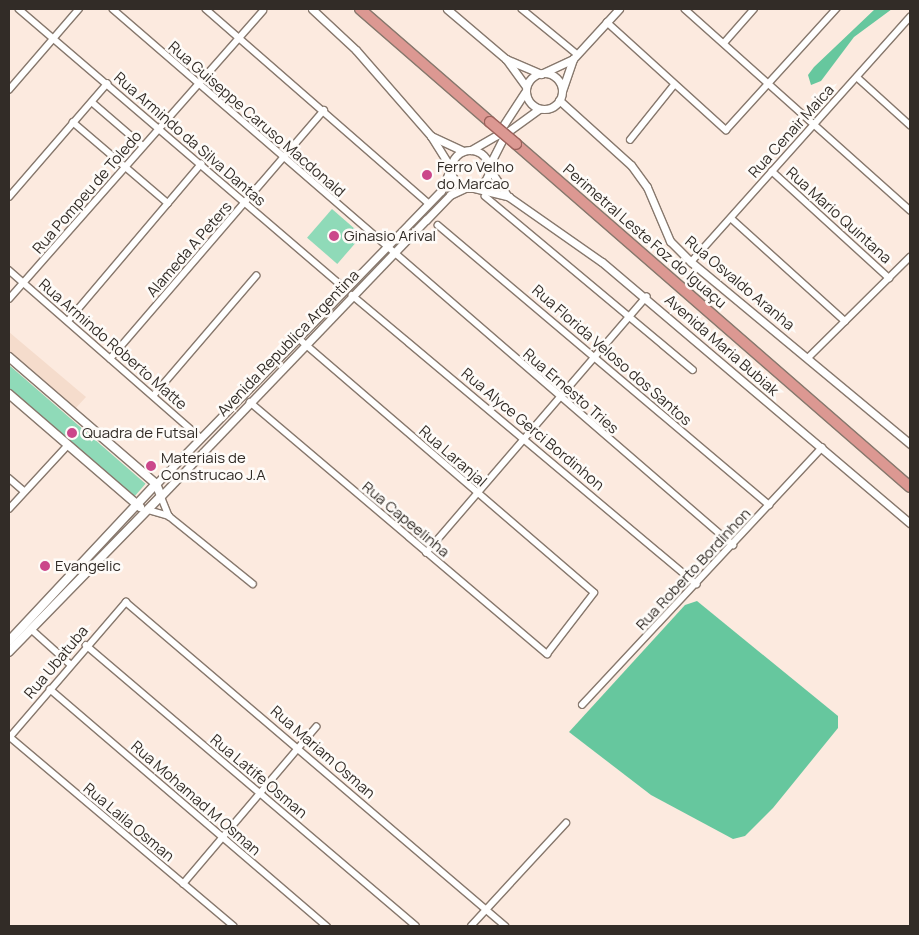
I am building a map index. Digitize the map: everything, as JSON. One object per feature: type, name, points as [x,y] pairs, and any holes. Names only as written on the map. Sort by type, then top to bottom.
[{"type":"highway","name":"Perimetral Leste Foz do Iguaçu","points":[[360,9],[910,487]]},
{"type":"main road","points":[[9,357],[156,484],[161,496]]},
{"type":"main road","points":[[9,394],[137,505],[148,510]]},
{"type":"main road","name":"Avenida Republica Argentina","points":[[9,641],[156,484]]},
{"type":"main road","name":"Avenida Republica Argentina","points":[[9,652],[161,496]]},
{"type":"street","name":"Rua Armindo da Silva Dantas","points":[[19,9],[344,288]]},
{"type":"street","points":[[9,90],[79,9]]},
{"type":"street","name":"Rua Guiseppe Caruso Macdonald","points":[[113,9],[282,159],[394,254]]},
{"type":"street","points":[[206,9],[324,110],[428,203]]},
{"type":"street","points":[[312,9],[346,38],[430,136],[451,168],[455,180],[465,188],[474,188],[485,182],[489,168],[510,129],[539,109],[551,108],[560,100],[575,57]]},
{"type":"street","points":[[448,9],[506,59],[526,89],[529,102],[539,109]]},
{"type":"street","points":[[522,9],[575,57]]},
{"type":"street","points":[[430,136],[463,151],[471,150],[497,135],[526,89],[540,74],[575,57],[619,9]]},
{"type":"street","points":[[685,9],[910,210]]},
{"type":"street","points":[[724,43],[754,9]]},
{"type":"street","points":[[607,22],[674,85],[726,130],[836,9]]},
{"type":"street","name":"Rua Pompeu de Toledo","points":[[9,299],[263,11]]},
{"type":"street","name":"Rua Cenair Maica","points":[[691,262],[910,17]]},
{"type":"street","points":[[506,59],[540,74],[556,78],[562,92]]},
{"type":"street","points":[[856,77],[910,126]]},
{"type":"street","points":[[9,197],[107,84]]},
{"type":"street","points":[[630,140],[674,85]]},
{"type":"street","name":"Rua Osvaldo Aranha","points":[[560,100],[631,165],[646,187],[670,241],[691,262],[809,357],[910,444]]},
{"type":"street","points":[[92,102],[143,146]]},
{"type":"street","name":"Alameda A Peters","points":[[110,359],[324,110]]},
{"type":"street","points":[[73,122],[168,203]]},
{"type":"street","points":[[471,150],[483,154],[489,168]]},
{"type":"street","points":[[451,168],[463,151]]},
{"type":"street","points":[[68,321],[201,164]]},
{"type":"street","name":"Avenida Republica Argentina","points":[[156,484],[296,337],[428,203],[445,184],[451,168]]},
{"type":"street","name":"Avenida Maria Bubiak","points":[[489,168],[509,197],[646,297],[910,524]]},
{"type":"street","name":"Rua Mario Quintana","points":[[772,171],[889,278]]},
{"type":"street","name":"Avenida Republica Argentina","points":[[161,496],[450,195],[465,188]]},
{"type":"street","name":"Avenida Maria Bubiak","points":[[474,188],[509,197]]},
{"type":"street","points":[[485,196],[692,370]]},
{"type":"street","points":[[731,218],[845,322]]},
{"type":"street","name":"Rua Florida Veloso dos Santos","points":[[438,225],[769,505]]},
{"type":"street","name":"Rua Ernesto Tries","points":[[394,254],[733,545]]},
{"type":"street","points":[[809,357],[910,258]]},
{"type":"street","name":"Rua Armindo Roberto Matte","points":[[9,270],[201,438]]},
{"type":"street","points":[[154,395],[256,276]]},
{"type":"street","name":"Rua Alyce Gerci Bordinhon","points":[[352,295],[697,584]]},
{"type":"street","points":[[426,553],[646,297]]},
{"type":"street","name":"Rua Laranjal","points":[[296,337],[594,593],[547,654]]},
{"type":"street","name":"Rua Capeelinha","points":[[250,402],[547,654]]},
{"type":"street","points":[[9,509],[68,445]]},
{"type":"street","name":"Rua Roberto Bordinhon","points":[[582,705],[822,448]]},
{"type":"street","points":[[9,478],[24,491]]},
{"type":"street","points":[[161,496],[169,516]]},
{"type":"street","points":[[148,510],[169,516],[253,584]]},
{"type":"street","name":"Rua Ubatuba","points":[[9,737],[122,603]]},
{"type":"street","name":"Rua Mariam Osman","points":[[122,603],[130,604],[505,926]]},
{"type":"street","points":[[31,629],[70,664]]},
{"type":"street","name":"Rua Latife Osman","points":[[86,645],[416,926]]},
{"type":"street","name":"Rua Mohamad M Osman","points":[[50,689],[327,926]]},
{"type":"street","points":[[183,884],[316,727]]},
{"type":"street","name":"Rua Laila Osman","points":[[9,737],[234,926]]},
{"type":"street","points":[[471,926],[566,823]]},
{"type":"shaded area","points":[[9,332],[86,397],[74,410],[9,354]]},
{"type":"green space","points":[[875,9],[892,9],[854,37],[821,81],[811,85],[808,75],[814,67]]},
{"type":"green space","name":"Ginasio Arival","points":[[332,209],[362,235],[337,264],[307,238]]},
{"type":"green space","points":[[9,365],[146,484],[130,502],[9,397]]},
{"type":"green space","points":[[697,601],[838,716],[838,728],[773,808],[745,836],[733,839],[651,795],[569,732],[685,605]]},
{"type":"place","name":"Ferro Velho do Marcao","points":[[427,175]]},
{"type":"place","name":"Ginasio Arival","points":[[334,236]]},
{"type":"place","name":"Quadra de Futsal","points":[[72,433]]},
{"type":"place","name":"Materiais de Construcao J.A","points":[[151,466]]},
{"type":"place","name":"Evangelic","points":[[45,566]]}]
